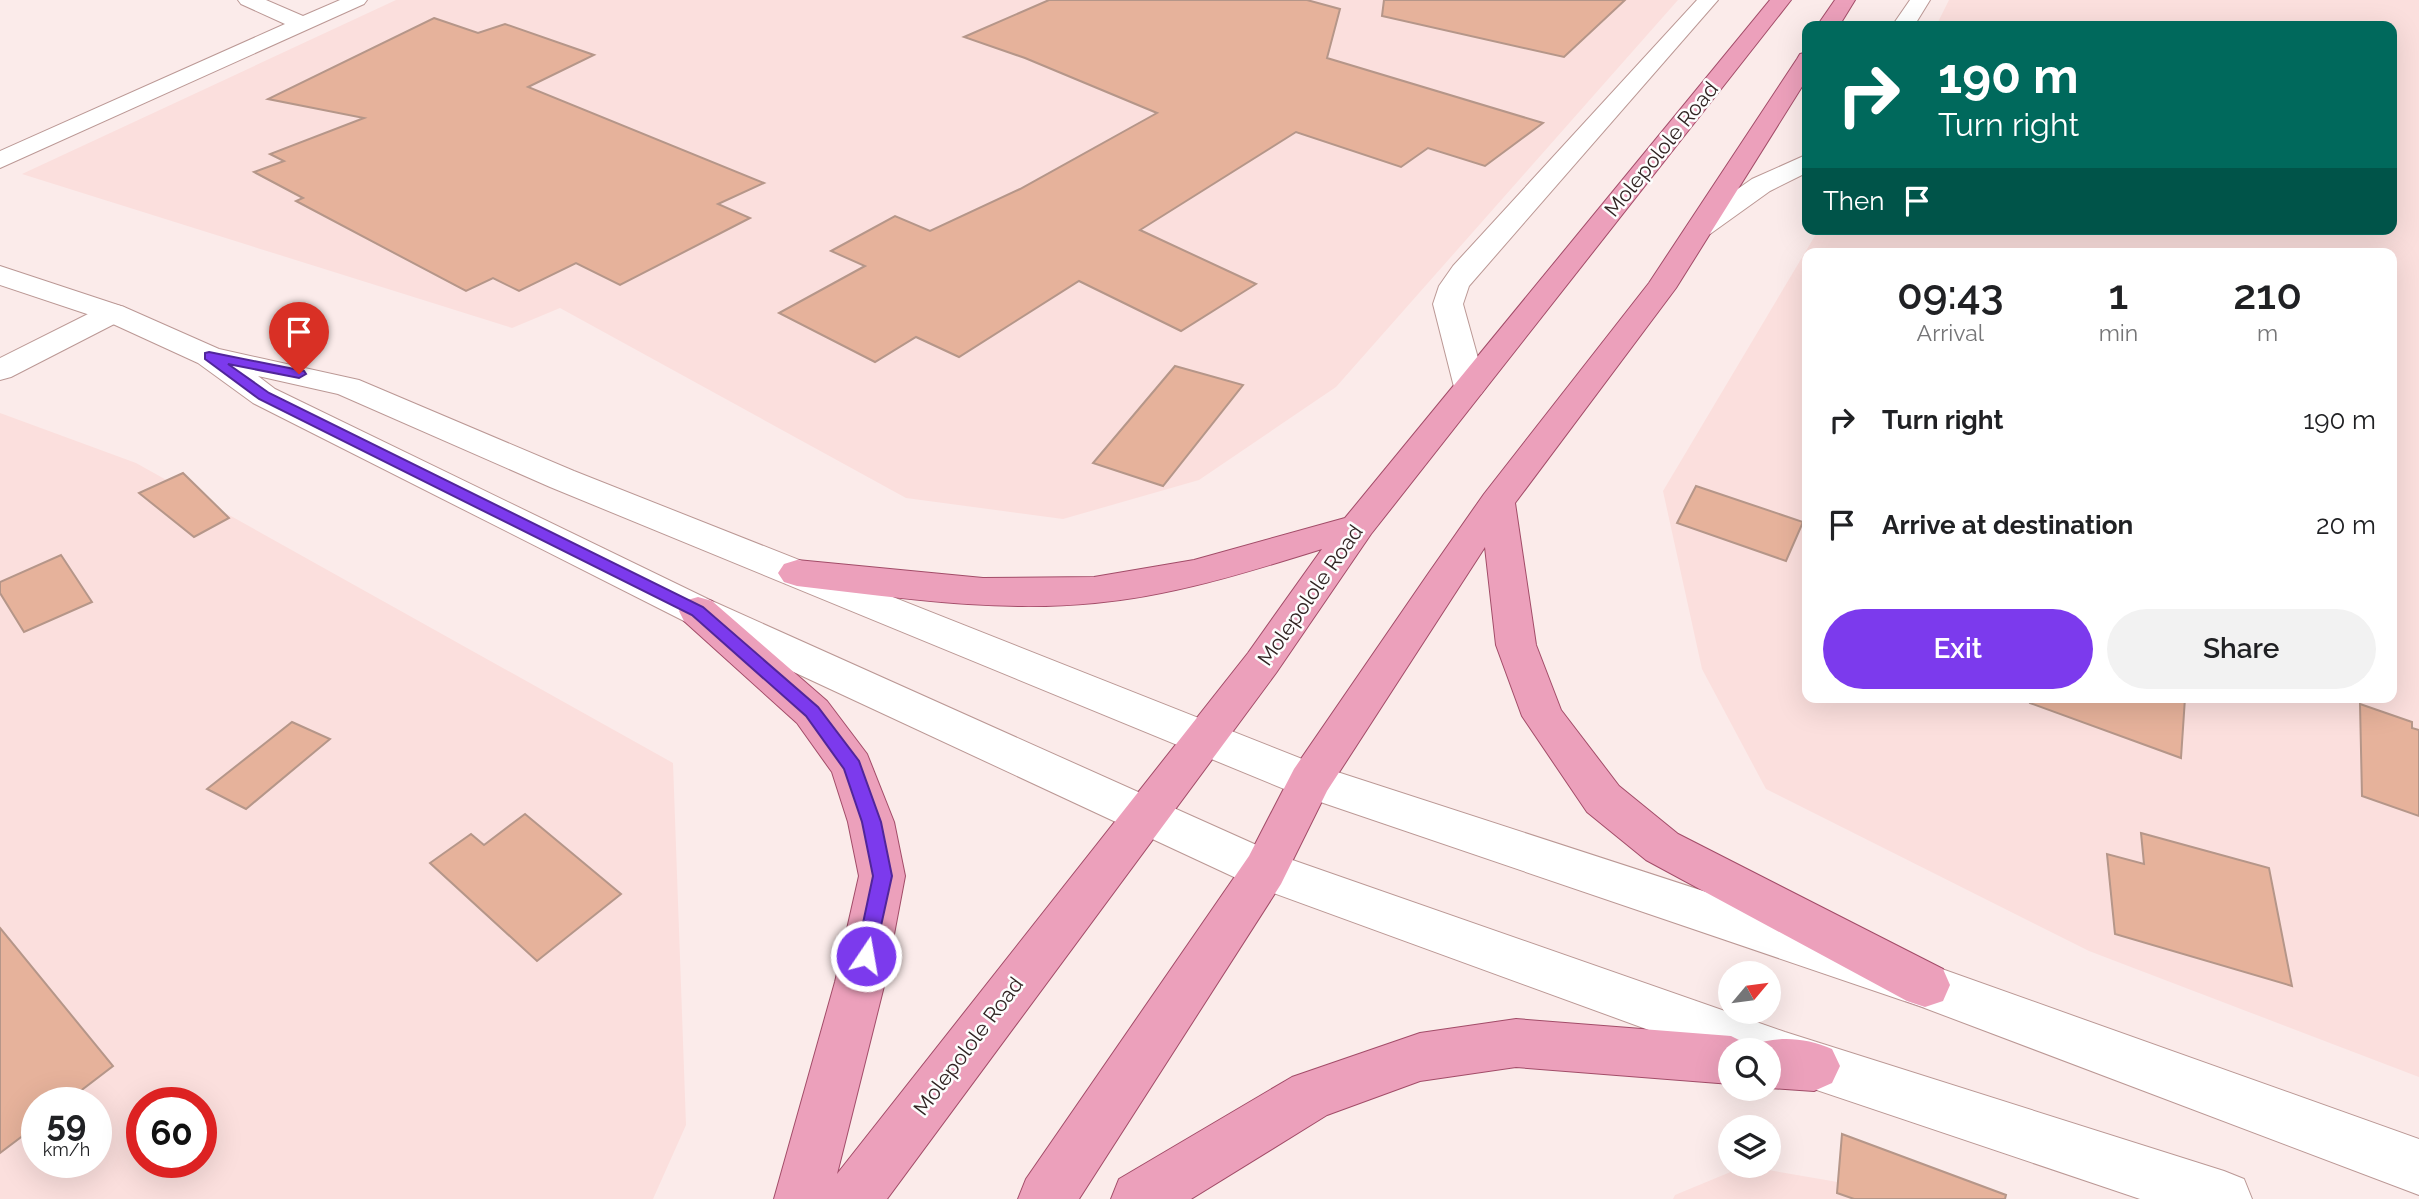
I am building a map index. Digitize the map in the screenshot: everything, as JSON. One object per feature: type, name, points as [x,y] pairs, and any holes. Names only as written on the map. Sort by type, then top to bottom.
[{"type":"main road","points":[[248,0],[303,23]]},
{"type":"main road","points":[[0,160],[357,0]]},
{"type":"main road","points":[[1470,387],[1448,304],[1458,279],[1708,0]]},
{"type":"main road","name":"Molepolole Road","points":[[852,1199],[1262,663],[1358,526],[1781,0]]},
{"type":"main road","points":[[1831,21],[1845,0]]},
{"type":"main road","points":[[1906,21],[1920,0]]},
{"type":"main road","points":[[1046,1199],[1265,870],[1310,781],[1497,502],[1661,288],[1802,67]]},
{"type":"main road","points":[[1700,228],[1761,185],[1802,165]]},
{"type":"main road","points":[[0,275],[113,313],[209,356],[348,387],[562,479],[1310,781],[1925,985],[2419,1167]]},
{"type":"main road","points":[[0,370],[113,313]]},
{"type":"main road","points":[[209,356],[264,396],[698,611],[1265,870],[1728,1038]]},
{"type":"main road","points":[[1497,502],[1516,645],[1543,716],[1603,799],[1661,847],[1925,985]]},
{"type":"main road","points":[[797,573],[1017,594],[1095,590],[1160,581],[1358,526]]},
{"type":"main road","points":[[698,611],[812,712],[852,766],[871,822],[882,876],[860,982],[802,1199]]},
{"type":"main road","points":[[1139,1199],[1311,1095],[1420,1057],[1516,1043],[1718,1059]]},
{"type":"main road","points":[[1781,1057],[2224,1199]]},
{"type":"shaded area","points":[[396,0],[1678,0],[1336,387],[1199,480],[1063,519],[906,498],[560,308],[512,328],[22,174]]},
{"type":"shaded area","points":[[1949,0],[2419,0],[2419,1077],[2089,951],[1766,789],[1702,669],[1663,491],[1802,258],[1802,703],[2397,703],[2397,248],[1808,248],[1815,235],[2397,235],[2397,21],[1938,21]]},
{"type":"shaded area","points":[[0,413],[136,463],[673,763],[686,1125],[653,1199],[0,1199]]},
{"type":"shaded area","points":[[1781,1172],[1936,1199],[1673,1199],[1675,1195],[1718,1177],[1781,1178]]},
{"type":"building","points":[[1049,0],[1307,0],[1340,9],[1327,58],[1543,123],[1485,166],[1428,148],[1401,167],[1296,132],[1140,230],[1256,284],[1181,331],[1079,281],[959,357],[916,337],[875,362],[779,313],[865,266],[831,251],[895,216],[930,231],[1020,189],[1157,113],[1025,58],[964,37]]},
{"type":"building","points":[[1384,0],[1625,0],[1564,57],[1382,16]]},
{"type":"building","points":[[434,18],[478,33],[505,24],[594,55],[528,87],[764,183],[718,204],[750,218],[620,285],[576,263],[519,291],[493,278],[466,291],[296,201],[303,198],[254,172],[284,161],[270,154],[364,118],[268,99]]},
{"type":"building","points":[[1175,366],[1243,385],[1163,486],[1093,463]]},
{"type":"building","points":[[183,473],[229,518],[194,537],[139,493]]},
{"type":"building","points":[[1696,486],[1802,522],[1786,561],[1677,523]]},
{"type":"building","points":[[61,555],[92,602],[24,632],[0,593],[0,582]]},
{"type":"building","points":[[2030,703],[2185,703],[2181,758]]},
{"type":"building","points":[[2360,704],[2412,722],[2412,728],[2419,730],[2419,816],[2362,796]]},
{"type":"building","points":[[292,722],[330,739],[246,809],[207,789]]},
{"type":"building","points":[[525,814],[621,894],[537,961],[430,863],[471,834],[484,845]]},
{"type":"building","points":[[2141,833],[2269,868],[2292,986],[2115,934],[2107,854],[2144,864]]},
{"type":"building","points":[[0,928],[113,1066],[86,1087],[21,1087],[21,1137],[0,1153]]},
{"type":"building","points":[[1842,1134],[2006,1195],[2005,1199],[1854,1199],[1837,1193]]},
{"type":"route","points":[[299,374],[209,356],[264,396],[698,611],[812,712],[852,766],[871,822],[882,876],[866,956]]}]
